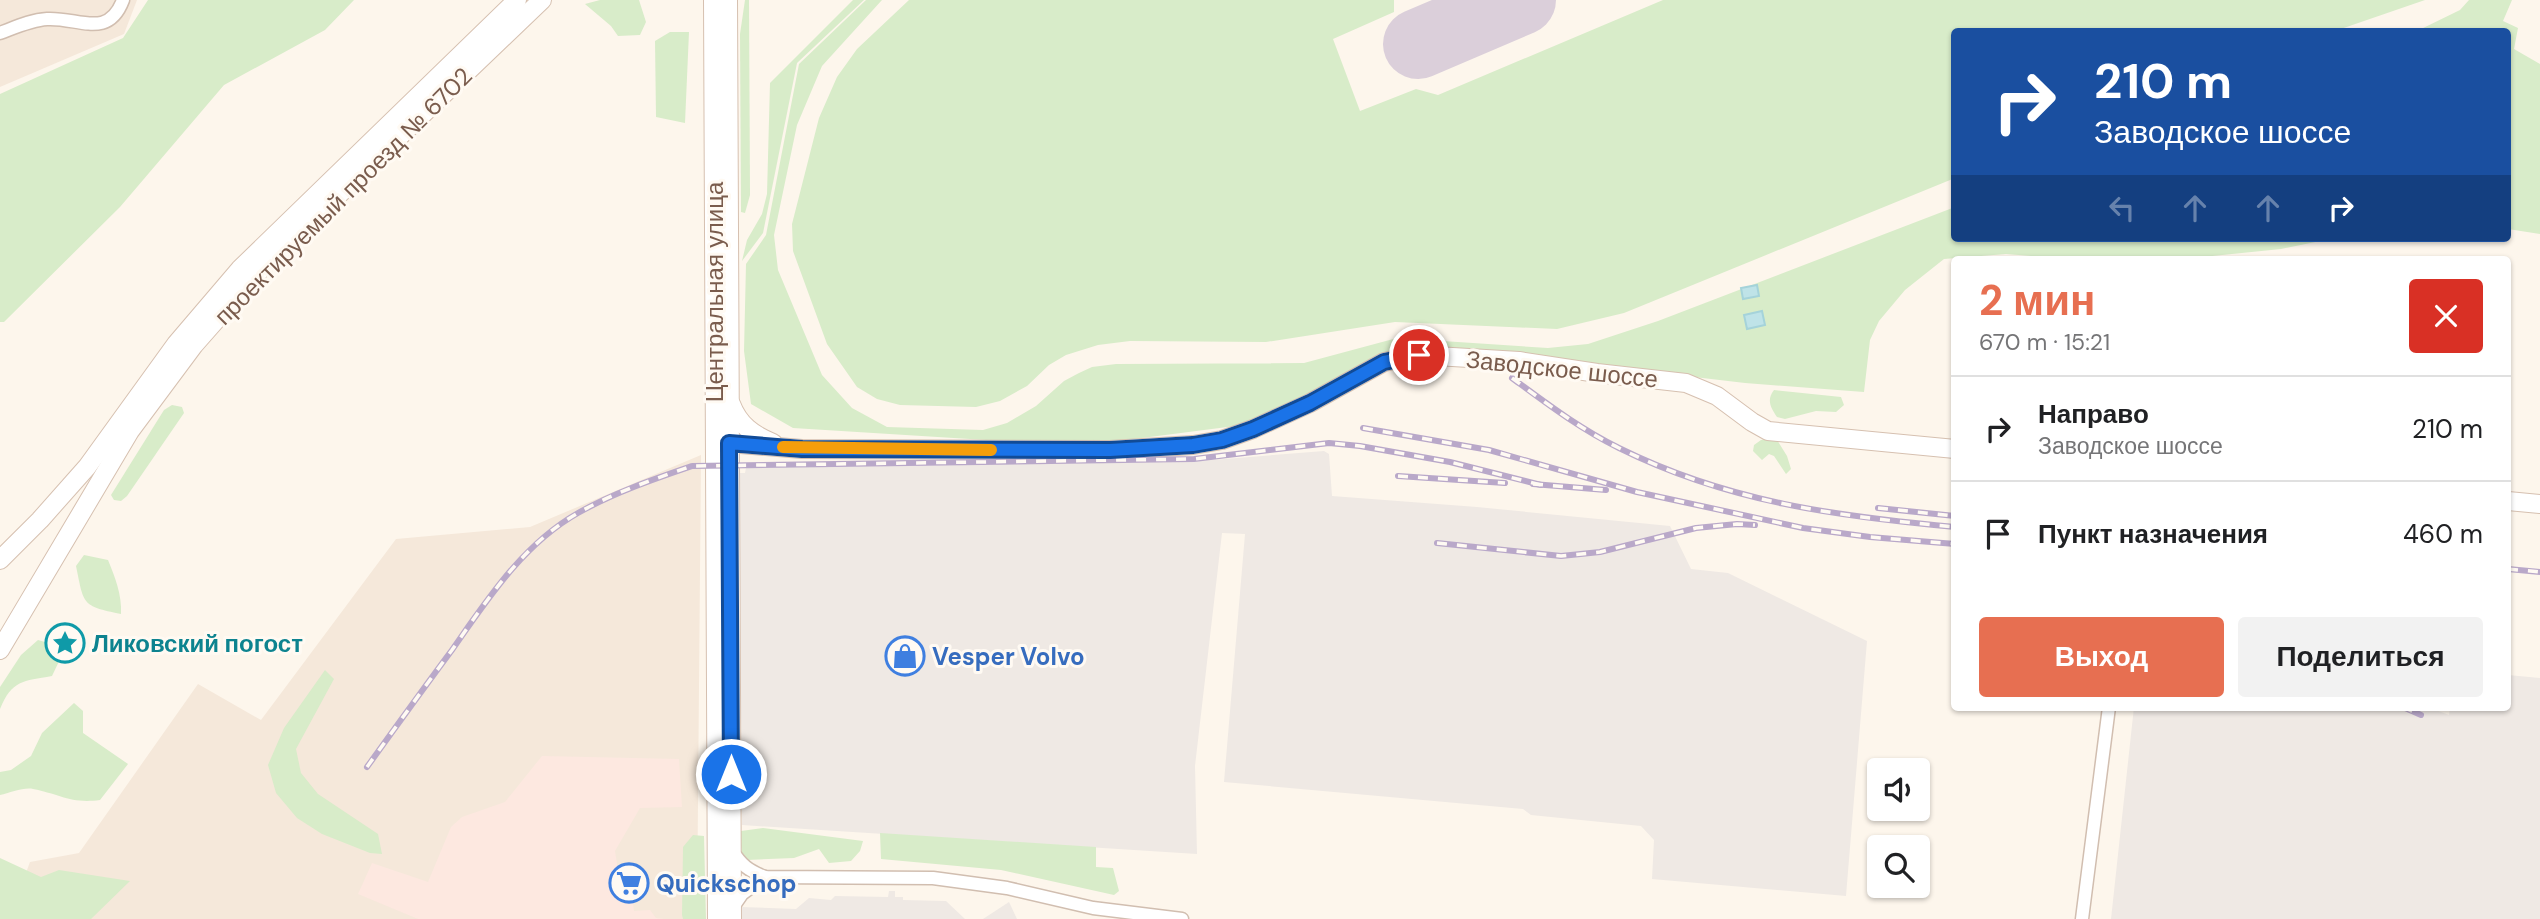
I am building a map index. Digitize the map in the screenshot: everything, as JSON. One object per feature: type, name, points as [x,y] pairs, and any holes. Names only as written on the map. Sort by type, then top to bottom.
[{"type":"main road","name":"проектируемый проезд № 6702","points":[[0,560],[87,467],[176,344],[240,269],[517,0]]},
{"type":"main road","name":"проектируемый проезд № 6702","points":[[0,650],[130,431],[194,345],[261,269],[542,0]]},
{"type":"main road","name":"Центральная улица","points":[[713,0],[731,848],[727,916]]},
{"type":"main road","name":"Центральная улица","points":[[727,0],[729,399],[722,439],[727,916]]},
{"type":"main road","name":"Заводское шоссе","points":[[722,439],[783,447],[1122,450],[1193,445],[1222,440],[1253,429],[1310,403],[1384,362],[1419,355],[1519,361],[1686,383],[1717,396],[1768,431],[1951,449]]},
{"type":"main road","points":[[729,399],[738,420],[746,428],[764,440],[783,447]]},
{"type":"main road","points":[[2511,501],[2540,504]]},
{"type":"street","points":[[0,33],[48,19],[100,24],[114,16],[124,0]]},
{"type":"street","points":[[2082,919],[2108,711]]},
{"type":"street","points":[[731,848],[739,863],[750,872],[765,877],[933,878],[1007,888],[1093,908],[1182,919]]},
{"type":"street","points":[[727,916],[742,894],[765,877]]},
{"type":"shaded area","points":[[0,0],[137,0],[124,34],[0,87]]},
{"type":"shaded area","points":[[1324,451],[1329,454],[1332,496],[1670,526],[1691,569],[1728,573],[1867,641],[1846,896],[1652,879],[1654,840],[1641,826],[1531,815],[1523,809],[1224,782],[1245,534],[1222,533],[1195,766],[1197,854],[742,825],[739,473],[745,473],[746,468],[1187,462]]},
{"type":"shaded area","points":[[701,455],[697,919],[9,919],[30,862],[79,853],[198,684],[261,720],[396,539],[530,527]]},
{"type":"shaded area","points":[[2511,675],[2540,678],[2540,919],[2111,919],[2134,711],[2438,711],[2449,715],[2450,711],[2511,711]]},
{"type":"shaded area","points":[[542,756],[679,759],[682,807],[640,808],[615,851],[621,889],[633,903],[634,911],[650,910],[656,918],[664,919],[418,919],[358,894],[372,863],[428,882],[451,827],[462,817],[505,802]]},
{"type":"shaded area","points":[[889,891],[895,891],[895,897],[903,897],[903,900],[946,901],[965,919],[741,919],[740,907],[796,909],[809,898],[831,900],[835,896],[888,897]]},
{"type":"shaded area","points":[[1009,902],[1017,919],[983,919]]},
{"type":"green space","points":[[148,0],[354,0],[325,30],[224,85],[120,207],[4,322],[0,322],[0,94],[123,38]]},
{"type":"green space","points":[[600,0],[639,0],[646,22],[640,35],[618,36],[611,26],[585,4]]},
{"type":"green space","points":[[745,0],[749,0],[750,195],[745,213],[741,212],[740,34]]},
{"type":"green space","points":[[853,0],[864,0],[797,63],[763,233],[742,261],[747,240],[762,214],[767,194],[770,83]]},
{"type":"green space","points":[[866,0],[882,0],[822,66],[797,125],[774,235],[778,270],[822,375],[852,408],[887,427],[983,430],[1007,423],[1036,406],[1064,381],[1079,373],[1092,367],[1116,364],[1304,363],[1397,338],[1548,348],[1588,344],[1658,321],[1951,209],[1951,242],[2315,242],[2281,249],[2212,256],[1951,256],[1905,290],[1879,321],[1870,340],[1864,392],[1745,383],[1523,357],[1409,352],[1243,425],[1103,443],[1052,444],[793,428],[751,404],[744,351],[746,264],[766,235],[799,64]]},
{"type":"green space","points":[[909,0],[1394,0],[1394,12],[1333,39],[1360,111],[1416,89],[1438,95],[1663,0],[2425,0],[2344,28],[1951,28],[1951,180],[1624,313],[1557,329],[1395,322],[1266,342],[1130,341],[1098,345],[1066,355],[1049,365],[1027,386],[1000,401],[976,407],[900,405],[877,399],[857,387],[827,344],[793,251],[792,224],[819,118],[837,77],[857,49]]},
{"type":"green space","points":[[2469,0],[2512,0],[2503,21],[2518,28],[2514,49],[2540,64],[2540,234],[2511,229],[2511,28],[2423,28],[2460,10]]},
{"type":"green space","points":[[670,32],[689,32],[685,123],[656,117],[655,41]]},
{"type":"green space","points":[[1774,390],[1841,397],[1844,405],[1836,412],[1816,411],[1785,419],[1777,417],[1771,407],[1770,397]]},
{"type":"green space","points":[[172,405],[182,407],[184,413],[127,496],[121,501],[114,500],[111,495],[164,410]]},
{"type":"green space","points":[[1770,438],[1777,440],[1787,456],[1791,469],[1786,474],[1774,456],[1769,454],[1762,460],[1753,451],[1754,445]]},
{"type":"green space","points":[[84,555],[108,560],[119,593],[121,614],[98,608],[86,601],[76,566]]},
{"type":"green space","points":[[38,640],[52,644],[62,655],[52,676],[33,679],[14,687],[0,709],[0,687],[21,655]]},
{"type":"green space","points":[[325,670],[334,679],[296,749],[301,773],[318,794],[378,834],[382,854],[370,853],[322,834],[297,818],[276,793],[268,765],[284,728]]},
{"type":"green space","points":[[74,703],[83,711],[83,733],[128,764],[100,800],[73,800],[29,789],[0,795],[0,772],[11,770],[31,756],[42,733]]},
{"type":"green space","points":[[763,828],[863,841],[860,851],[851,861],[829,863],[819,849],[794,858],[747,860],[742,851],[741,831]]},
{"type":"green space","points":[[880,833],[1096,847],[1096,867],[1113,868],[1119,891],[1114,895],[1001,870],[881,859]]},
{"type":"green space","points":[[693,835],[704,836],[706,919],[683,919],[682,915],[683,847]]},
{"type":"green space","points":[[0,858],[41,877],[59,870],[130,881],[91,919],[0,919]]},
{"type":"water","points":[[1757,285],[1759,296],[1743,299],[1741,288]]},
{"type":"water","points":[[1762,311],[1765,325],[1747,329],[1744,315]]},
{"type":"runway","points":[[1418,44],[1521,0]]},
{"type":"railway","points":[[1512,378],[1605,441],[1701,482],[1783,504],[1867,518],[1951,527]]},
{"type":"railway","points":[[1363,428],[1489,450],[1637,492],[1803,528],[1951,544]]},
{"type":"railway","points":[[367,767],[493,593],[540,540],[591,506],[692,466],[1194,459],[1329,443],[1450,462],[1541,485]]},
{"type":"railway","points":[[1398,476],[1505,483]]},
{"type":"railway","points":[[1533,484],[1606,490]]},
{"type":"railway","points":[[1878,508],[1951,516]]},
{"type":"railway","points":[[1437,543],[1561,556],[1600,552],[1696,528],[1755,525]]},
{"type":"railway","points":[[2511,569],[2540,572]]},
{"type":"railway","points":[[2412,711],[2421,715]]},
{"type":"slow traffic","points":[[783,447],[991,450]]},
{"type":"place","name":"Ликовский погост","points":[[65,643]]},
{"type":"place","name":"Vesper Volvo","points":[[905,656]]},
{"type":"place","name":"Quickschop","points":[[629,883]]},
{"type":"route","points":[[731,774],[729,443],[802,449],[1134,450],[1193,445],[1222,440],[1253,429],[1310,403],[1384,362],[1419,355]]}]
